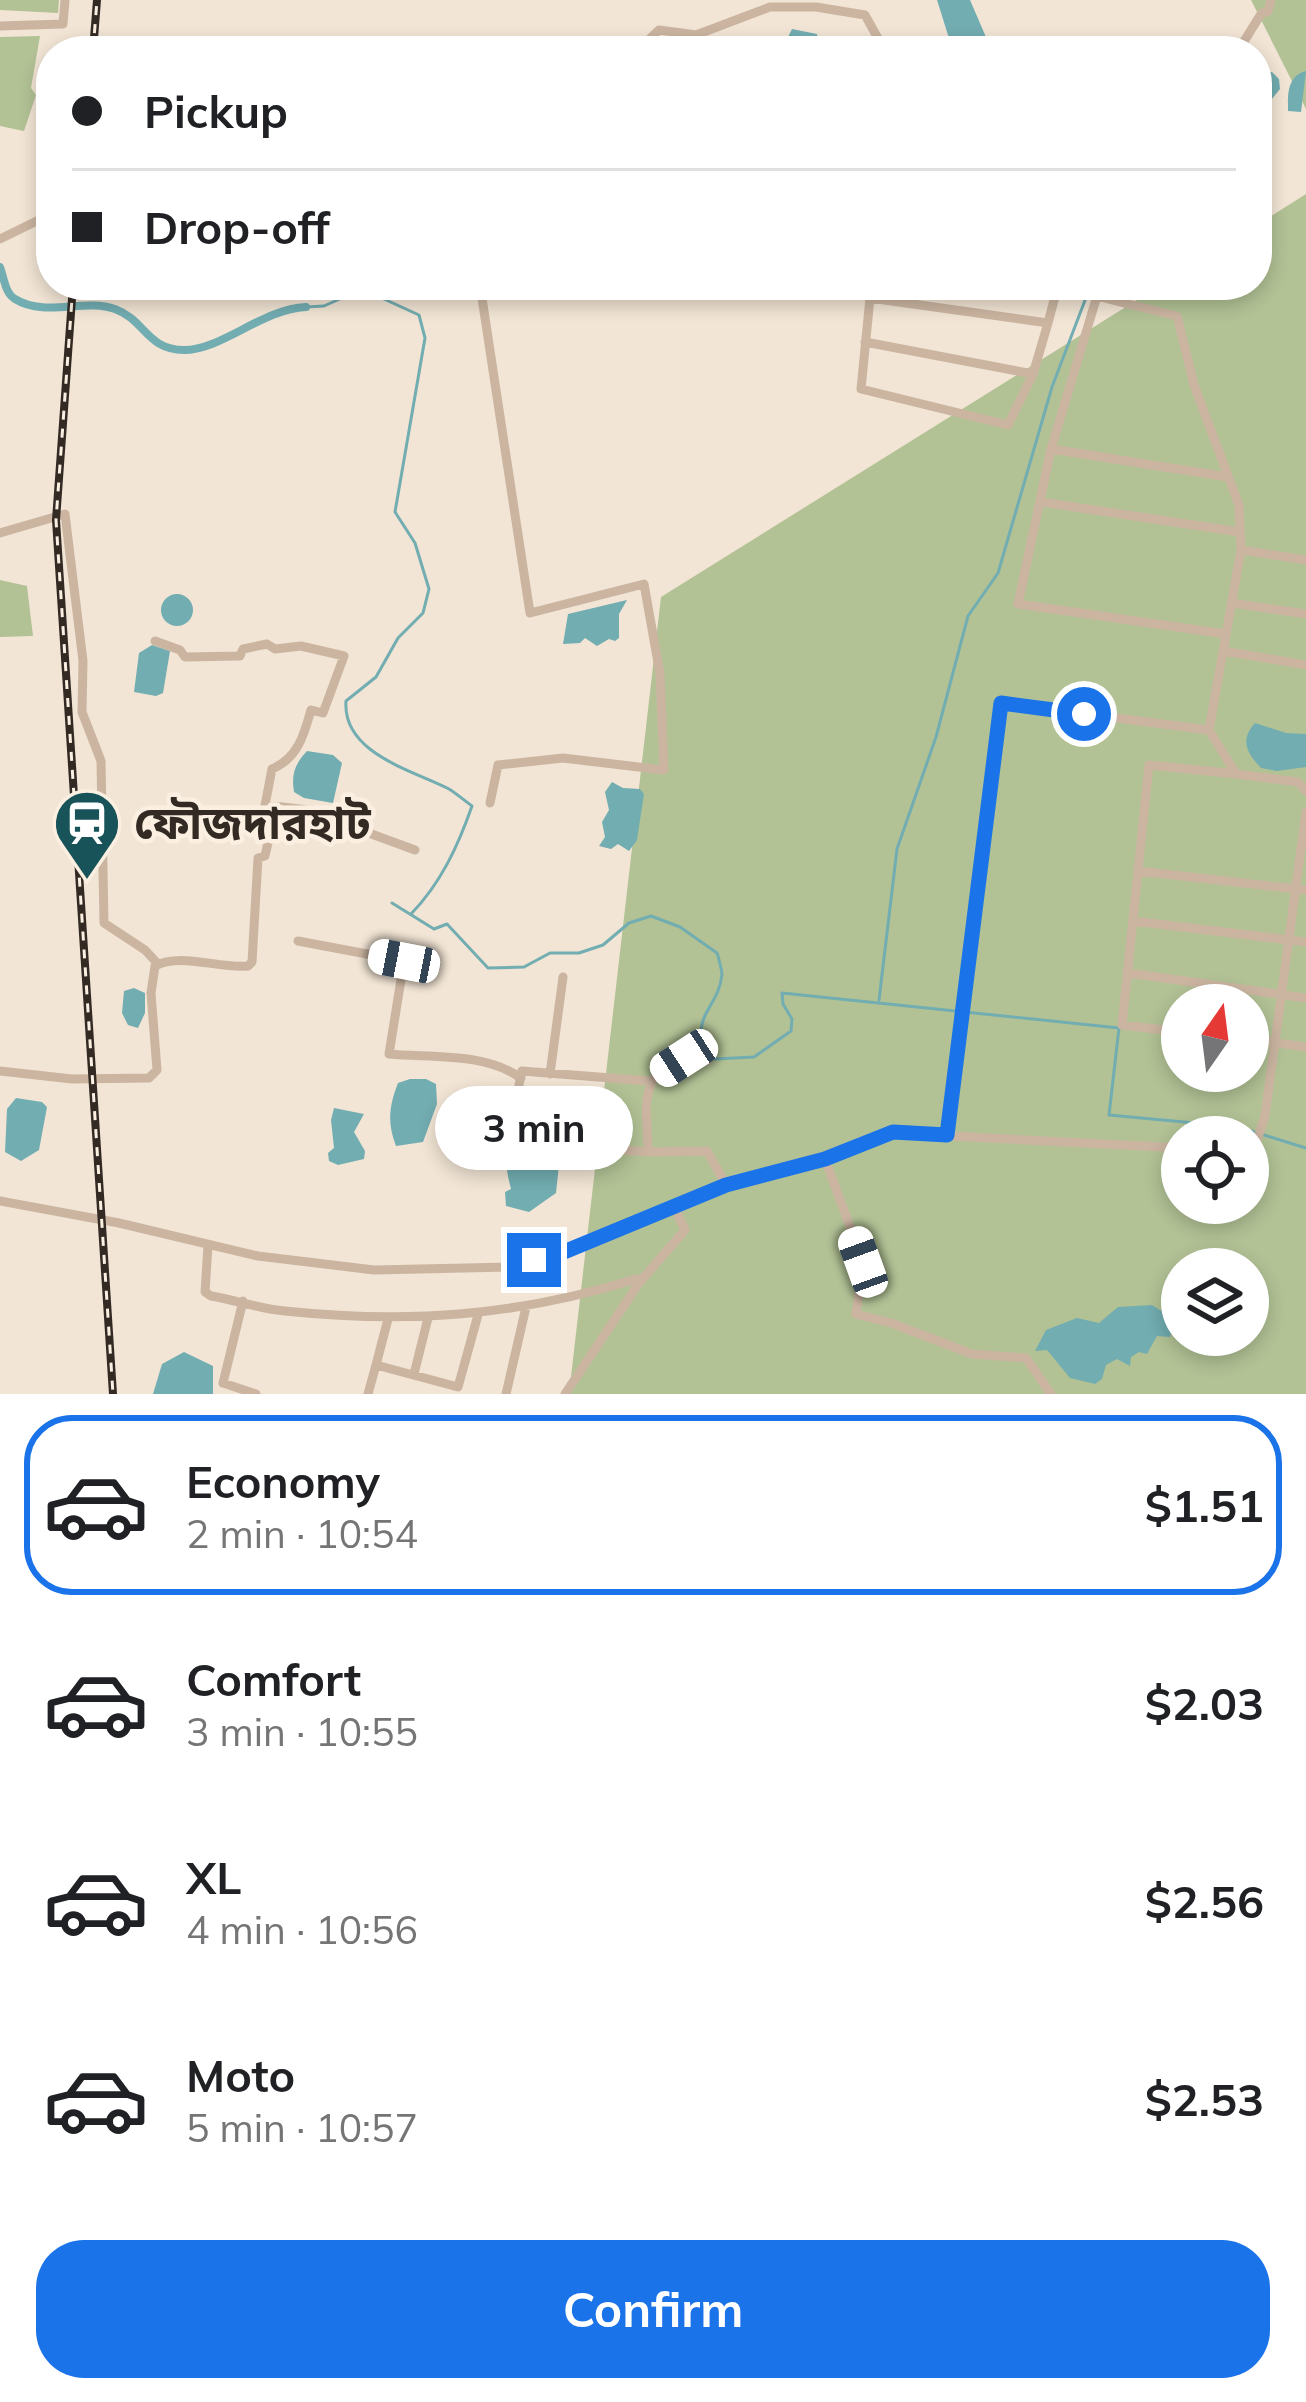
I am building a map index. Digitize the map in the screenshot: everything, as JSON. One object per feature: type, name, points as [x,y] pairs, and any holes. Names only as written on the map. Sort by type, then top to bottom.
[{"type":"street","points":[[0,26],[63,24],[65,0]]},
{"type":"street","points":[[1247,36],[1271,0]]},
{"type":"street","points":[[653,36],[659,30],[696,35],[770,7],[816,7],[865,15],[877,36]]},
{"type":"street","points":[[0,238],[36,221]]},
{"type":"street","points":[[482,300],[530,613],[644,584],[660,674],[664,770],[562,758],[498,765],[490,803]]},
{"type":"street","points":[[870,300],[861,389],[1008,425],[1033,374],[1055,300]]},
{"type":"street","points":[[884,300],[1048,323]]},
{"type":"street","points":[[1095,300],[1051,449],[1018,604],[1226,634]]},
{"type":"street","points":[[1112,300],[1178,316],[1194,386],[1239,505],[1240,550],[1210,730],[1236,774]]},
{"type":"street","points":[[865,342],[1033,374]]},
{"type":"street","points":[[1051,449],[1228,477]]},
{"type":"street","points":[[1041,502],[1240,532]]},
{"type":"street","points":[[0,533],[65,514],[83,661],[82,712],[101,761],[104,923],[158,964]]},
{"type":"street","points":[[1240,550],[1306,560]]},
{"type":"street","points":[[1232,603],[1306,614]]},
{"type":"street","points":[[155,641],[180,650],[185,657],[240,656],[243,649],[267,644],[275,649],[302,646],[344,656],[323,713],[311,710],[302,744],[272,770],[265,805],[326,812],[415,850]]},
{"type":"street","points":[[1223,651],[1306,665]]},
{"type":"street","points":[[947,1135],[1001,703],[1210,730]]},
{"type":"street","points":[[1161,1029],[1122,1024],[1149,765],[1298,782],[1306,791]]},
{"type":"street","points":[[1265,1116],[1288,940],[1300,890],[1306,812]]},
{"type":"street","points":[[158,964],[179,961],[239,967],[252,962],[257,858],[265,856],[272,825]]},
{"type":"street","points":[[1138,871],[1300,890]]},
{"type":"street","points":[[1133,921],[1306,942]]},
{"type":"street","points":[[298,941],[404,961],[389,1054],[465,1059],[508,1069],[520,1078]]},
{"type":"street","points":[[0,1071],[72,1079],[149,1078],[157,1070],[152,976],[158,964]]},
{"type":"street","points":[[1128,973],[1306,998]]},
{"type":"street","points":[[550,1074],[563,977]]},
{"type":"street","points":[[1269,1042],[1306,1047]]},
{"type":"street","points":[[648,1152],[644,1092],[650,1081],[697,1054],[707,1061]]},
{"type":"street","points":[[650,1081],[522,1071],[514,1114],[520,1137],[526,1143],[648,1152],[707,1151],[726,1185]]},
{"type":"street","points":[[0,1201],[258,1256],[374,1270],[510,1267],[559,1254],[726,1185],[825,1159],[893,1132],[1161,1147]]},
{"type":"street","points":[[825,1159],[863,1262],[856,1314],[971,1354],[1026,1358],[1051,1394]]},
{"type":"street","points":[[565,1394],[639,1283],[685,1230],[674,1207]]},
{"type":"street","points":[[208,1245],[205,1292],[282,1311],[388,1319],[478,1316],[580,1297],[636,1279],[639,1283]]},
{"type":"street","points":[[243,1301],[223,1383],[256,1394]]},
{"type":"street","points":[[506,1394],[526,1306]]},
{"type":"street","points":[[376,1365],[458,1387],[478,1316]]},
{"type":"street","points":[[414,1374],[428,1318]]},
{"type":"street","points":[[368,1394],[388,1319]]},
{"type":"green space","points":[[0,0],[59,0],[58,13],[0,10]]},
{"type":"green space","points":[[1251,0],[1306,0],[1306,109],[1272,36]]},
{"type":"green space","points":[[36,36],[31,88],[36,95],[24,131],[0,126],[0,37]]},
{"type":"green space","points":[[1306,194],[1306,1394],[569,1394],[661,597],[1137,300],[1272,300],[1272,216]]},
{"type":"green space","points":[[0,580],[27,586],[33,636],[0,637]]},
{"type":"water","points":[[937,0],[970,0],[986,36],[948,36]]},
{"type":"water","points":[[792,29],[817,36],[788,36]]},
{"type":"water","points":[[1306,71],[1301,112],[1288,111],[1292,82]]},
{"type":"water","points":[[1272,72],[1279,79],[1280,89],[1272,99]]},
{"type":"water","points":[[177,594],[188,599],[193,610],[188,621],[177,626],[166,621],[161,610],[166,599]]},
{"type":"water","points":[[627,600],[619,614],[615,641],[597,646],[585,638],[563,644],[568,614]]},
{"type":"water","points":[[152,645],[170,651],[163,693],[156,696],[134,692],[139,653]]},
{"type":"water","points":[[1255,723],[1306,734],[1306,767],[1261,768],[1247,746]]},
{"type":"water","points":[[307,751],[333,755],[342,763],[333,803],[294,792],[295,770]]},
{"type":"water","points":[[612,782],[644,794],[637,840],[629,851],[618,844],[611,849],[599,846],[609,810],[605,792]]},
{"type":"water","points":[[134,988],[145,993],[145,1013],[138,1028],[128,1025],[122,1013],[124,991]]},
{"type":"water","points":[[410,1079],[436,1084],[437,1104],[423,1142],[396,1146],[390,1122],[393,1099],[398,1083]]},
{"type":"water","points":[[16,1098],[47,1107],[39,1150],[21,1161],[5,1152],[7,1109]]},
{"type":"water","points":[[334,1108],[364,1114],[354,1132],[365,1151],[364,1159],[338,1165],[329,1161],[328,1153],[334,1148]]},
{"type":"water","points":[[522,1143],[550,1147],[559,1165],[556,1193],[529,1212],[506,1206],[505,1192],[511,1189],[508,1158]]},
{"type":"water","points":[[1152,1305],[1161,1311],[1161,1336],[1147,1354],[1131,1357],[1130,1366],[1117,1359],[1106,1365],[1095,1384],[1070,1378],[1047,1350],[1035,1351],[1046,1330],[1077,1318],[1099,1323],[1118,1307]]},
{"type":"water","points":[[184,1352],[213,1366],[213,1394],[153,1394],[162,1364]]},
{"type":"waterway","points":[[0,267],[15,299],[39,307],[115,309],[172,349],[213,344],[274,315],[306,307]]},
{"type":"waterway","points":[[306,307],[337,300]]},
{"type":"waterway","points":[[386,300],[419,315],[425,338],[395,512],[415,543],[429,589],[423,613],[398,638],[376,677],[346,701],[348,719],[356,735],[383,758],[449,789],[472,806],[448,863],[411,914]]},
{"type":"waterway","points":[[879,1000],[897,849],[936,737],[968,616],[998,573],[1052,387],[1085,300]]},
{"type":"waterway","points":[[392,903],[434,929],[447,924],[488,968],[524,967],[550,953],[579,953],[603,945],[629,923],[651,916],[680,927],[717,953],[722,974],[702,1024],[715,1059],[754,1057],[791,1031],[792,1019],[782,993],[1119,1028],[1109,1115],[1238,1127],[1306,1148]]},
{"type":"railway","points":[[94,36],[97,0]]},
{"type":"railway","points":[[72,300],[56,520],[113,1394]]},
{"type":"place","name":"ফৌজদারহাট","points":[[87,882]]},
{"type":"route","points":[[534,1260],[726,1185],[825,1159],[893,1132],[947,1135],[1001,703],[1084,714]]}]
